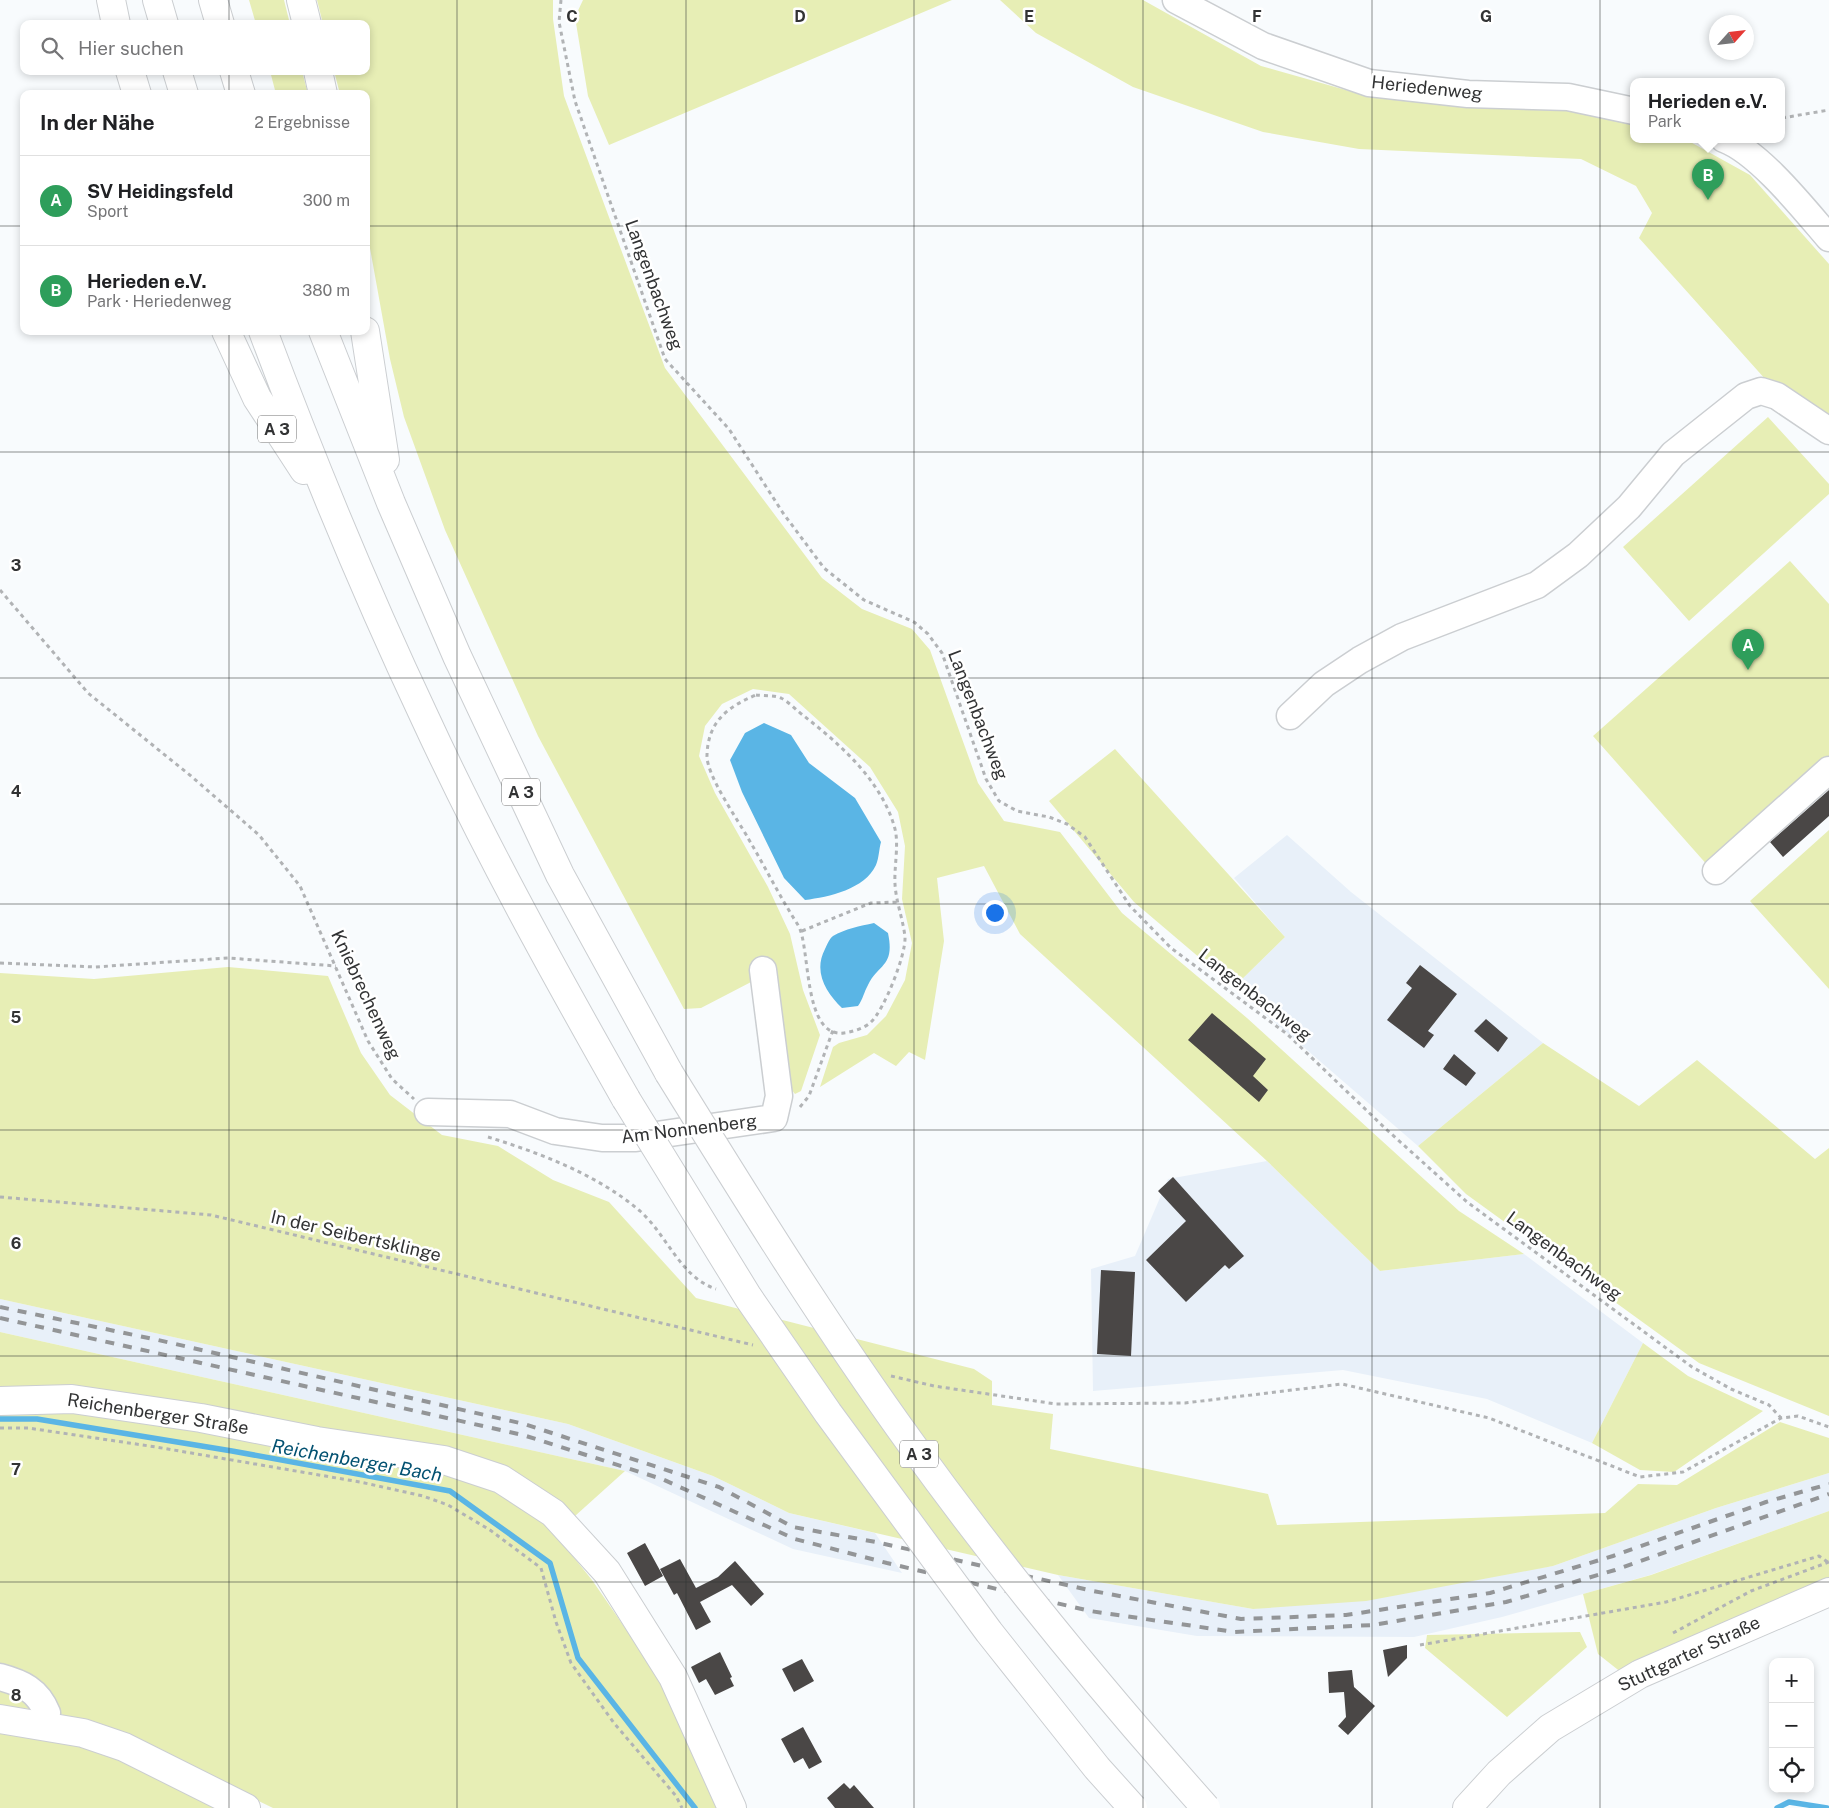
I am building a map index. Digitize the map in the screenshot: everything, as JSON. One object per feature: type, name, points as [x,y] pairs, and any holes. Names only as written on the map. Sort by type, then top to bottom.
[{"type":"main road","points":[[111,0],[115,20]]},
{"type":"main road","points":[[157,0],[163,20]]},
{"type":"main road","points":[[213,0],[219,20]]},
{"type":"main road","points":[[301,0],[306,20]]},
{"type":"main road","points":[[131,75],[136,90]]},
{"type":"main road","points":[[178,75],[183,90]]},
{"type":"main road","points":[[235,75],[240,90]]},
{"type":"main road","points":[[319,75],[322,90]]},
{"type":"main road","name":"A 3","points":[[228,335],[257,398],[338,522]]},
{"type":"main road","name":"A 3","points":[[264,335],[338,522],[424,717],[533,933],[626,1099],[748,1296],[828,1413],[989,1632],[1097,1768],[1133,1808]]},
{"type":"main road","name":"A 3","points":[[325,335],[391,503],[457,656],[560,875],[669,1073],[792,1270],[912,1445],[1030,1602],[1141,1735],[1206,1808]]},
{"type":"main road","points":[[366,335],[391,503]]},
{"type":"main road","name":"Reichenberger Straße","points":[[0,1401],[72,1399],[201,1418],[317,1441],[444,1460],[501,1479],[553,1513],[608,1572],[674,1677],[732,1808]]},
{"type":"main road","name":"Stuttgarter Straße","points":[[1467,1808],[1494,1770],[1550,1728],[1640,1674],[1829,1592]]},
{"type":"main road","points":[[0,1719],[83,1733],[124,1746],[246,1808]]},
{"type":"street","name":"Heriedenweg","points":[[1176,0],[1263,46],[1369,83],[1468,94],[1568,98],[1630,110]]},
{"type":"street","points":[[1733,143],[1769,172],[1829,238]]},
{"type":"street","points":[[1290,716],[1324,684],[1360,660],[1402,638],[1537,585],[1578,555],[1629,507],[1673,454],[1746,396],[1761,391],[1777,396],[1829,431]]},
{"type":"street","points":[[1716,871],[1829,770]]},
{"type":"street","name":"Am Nonnenberg","points":[[428,1112],[510,1114],[555,1131],[602,1138],[636,1138],[774,1118],[779,1096],[763,970]]},
{"type":"street","points":[[0,1677],[22,1683],[34,1692],[43,1703],[47,1713],[41,1725]]},
{"type":"path","name":"Langenbachweg","points":[[561,0],[559,22],[575,101],[666,359],[729,429],[783,513],[824,568],[864,600],[914,622],[928,634],[942,654],[986,779],[999,801],[1017,811],[1049,817],[1067,824],[1085,836],[1130,906],[1171,948],[1287,1034],[1387,1130],[1467,1202],[1692,1367],[1731,1389],[1769,1405],[1781,1418]]},
{"type":"path","points":[[1785,117],[1829,110]]},
{"type":"path","name":"Kniebrechenweg","points":[[0,590],[88,693],[191,776],[259,835],[300,886],[368,1041],[392,1079],[428,1112]]},
{"type":"path","points":[[756,695],[780,698],[827,734],[865,772],[882,799],[896,830],[897,902],[905,938],[901,963],[878,1014],[871,1023],[858,1029],[842,1033],[829,1028],[818,1015],[811,1000],[802,931],[717,786],[707,758],[710,735],[720,717],[734,704],[756,695]]},
{"type":"path","points":[[802,931],[871,903],[897,902]]},
{"type":"path","points":[[0,963],[95,967],[228,958],[336,966]]},
{"type":"path","points":[[774,1118],[794,1113],[809,1096],[833,1030]]},
{"type":"path","points":[[481,1134],[530,1150],[618,1194],[642,1213],[684,1267],[710,1286],[718,1289]]},
{"type":"path","name":"In der Seibertsklinge","points":[[0,1197],[211,1215],[700,1332]]},
{"type":"path","points":[[966,1391],[1056,1404],[1185,1404],[1342,1384],[1489,1418],[1640,1476],[1683,1472],[1781,1418],[1798,1416],[1829,1428]]},
{"type":"path","points":[[0,1428],[28,1428],[156,1447],[360,1482],[423,1496],[448,1505],[490,1530],[541,1568],[556,1622],[571,1663],[614,1722],[676,1796],[682,1808]]},
{"type":"path","points":[[1420,1645],[1666,1602],[1818,1556],[1829,1563]]},
{"type":"shaded area","points":[[1287,835],[1351,892],[1543,1043],[1418,1146],[1234,987],[1285,937],[1234,878]]},
{"type":"shaded area","points":[[1267,1161],[1380,1271],[1524,1254],[1643,1343],[1592,1443],[1487,1399],[1343,1370],[1093,1391],[1091,1269],[1135,1256],[1168,1179]]},
{"type":"shaded area","points":[[0,1299],[568,1424],[713,1476],[789,1513],[875,1533],[902,1573],[793,1549],[625,1471],[0,1332]]},
{"type":"shaded area","points":[[1829,1473],[1829,1511],[1650,1575],[1502,1617],[1414,1637],[1197,1636],[1089,1618],[1058,1575],[1253,1609],[1553,1566],[1716,1508]]},
{"type":"green space","points":[[249,0],[284,0],[289,20],[255,20]]},
{"type":"green space","points":[[317,0],[553,0],[553,19],[564,96],[665,368],[822,578],[862,609],[912,629],[930,650],[978,783],[1004,821],[1060,832],[1122,913],[1247,1018],[1459,1211],[1524,1254],[1380,1271],[1267,1161],[1020,934],[984,866],[937,878],[944,941],[925,1060],[909,1052],[896,1066],[874,1053],[820,1087],[833,1047],[839,1043],[867,1035],[886,1016],[905,980],[912,943],[902,899],[905,846],[898,812],[870,767],[789,694],[753,689],[722,704],[705,726],[699,756],[715,793],[768,887],[790,934],[803,990],[820,1035],[801,1091],[795,1094],[791,1089],[753,981],[701,1008],[684,1009],[538,736],[445,530],[404,417],[390,359],[370,248],[370,90],[339,90],[335,75],[370,75],[370,20],[322,20]]},
{"type":"green space","points":[[583,0],[952,0],[609,145],[588,96],[575,17]]},
{"type":"green space","points":[[1000,0],[1143,0],[1261,66],[1367,96],[1568,109],[1630,122],[1630,143],[1692,143],[1750,175],[1829,264],[1829,423],[1766,380],[1639,238],[1652,213],[1636,186],[1581,159],[1359,149],[1263,132],[1133,87],[1036,33]]},
{"type":"green space","points":[[271,75],[303,75],[307,90],[275,90]]},
{"type":"green space","points":[[1768,417],[1829,484],[1829,494],[1689,621],[1623,547]]},
{"type":"green space","points":[[1790,561],[1829,604],[1829,761],[1709,867],[1593,736]]},
{"type":"green space","points":[[1115,749],[1285,937],[1234,987],[1134,902],[1049,801]]},
{"type":"green space","points":[[1829,830],[1829,989],[1750,901]]},
{"type":"green space","points":[[228,967],[328,976],[361,1053],[390,1095],[442,1135],[498,1146],[553,1180],[609,1202],[696,1298],[974,1369],[992,1381],[992,1405],[1053,1414],[1050,1449],[1268,1494],[1277,1525],[1605,1513],[1638,1484],[1677,1485],[1780,1422],[1829,1438],[1829,1473],[1716,1508],[1553,1566],[1366,1601],[1253,1609],[1058,1575],[789,1513],[713,1476],[568,1424],[0,1299],[0,973],[94,979]]},
{"type":"green space","points":[[1543,1043],[1639,1106],[1697,1060],[1815,1159],[1829,1148],[1829,1416],[1699,1363],[1466,1194],[1418,1146]]},
{"type":"green space","points":[[0,1332],[625,1471],[555,1534],[592,1580],[663,1683],[720,1808],[273,1808],[116,1731],[57,1713],[0,1705]]},
{"type":"green space","points":[[1643,1343],[1688,1376],[1763,1411],[1674,1472],[1640,1470],[1592,1443]]},
{"type":"green space","points":[[1829,1511],[1829,1581],[1622,1673],[1598,1654],[1583,1594],[1651,1575]]},
{"type":"green space","points":[[1580,1632],[1587,1647],[1507,1717],[1425,1648],[1427,1635]]},
{"type":"green space","points":[[0,1732],[78,1743],[180,1785],[221,1808],[0,1808]]},
{"type":"water","points":[[764,723],[791,735],[809,763],[855,798],[881,842],[876,865],[864,880],[855,886],[825,897],[805,900],[784,878],[742,792],[730,760],[745,733]]},
{"type":"water","points":[[874,923],[888,933],[890,944],[888,959],[872,978],[858,1006],[842,1008],[826,988],[823,981],[820,966],[822,957],[828,942],[833,936]]},
{"type":"building","points":[[1829,790],[1829,816],[1783,857],[1770,842]]},
{"type":"building","points":[[1420,965],[1457,994],[1428,1031],[1434,1035],[1424,1048],[1387,1020],[1412,988],[1406,983]]},
{"type":"building","points":[[1212,1013],[1266,1059],[1253,1076],[1268,1090],[1259,1102],[1188,1040]]},
{"type":"building","points":[[1486,1019],[1508,1038],[1498,1052],[1474,1031]]},
{"type":"building","points":[[1454,1054],[1476,1073],[1466,1086],[1443,1069]]},
{"type":"building","points":[[1173,1177],[1244,1256],[1229,1269],[1225,1265],[1186,1302],[1146,1260],[1186,1221],[1158,1191]]},
{"type":"building","points":[[1101,1270],[1135,1272],[1131,1356],[1097,1354]]},
{"type":"building","points":[[645,1543],[663,1576],[645,1586],[627,1553]]},
{"type":"building","points":[[680,1559],[696,1588],[718,1577],[735,1561],[764,1594],[751,1606],[732,1585],[700,1602],[711,1622],[696,1630],[677,1593],[674,1595],[660,1569]]},
{"type":"building","points":[[1407,1645],[1407,1658],[1388,1677],[1383,1650]]},
{"type":"building","points":[[720,1652],[732,1677],[730,1678],[734,1686],[715,1695],[706,1679],[699,1683],[691,1667]]},
{"type":"building","points":[[802,1659],[814,1681],[794,1692],[782,1669]]},
{"type":"building","points":[[1352,1670],[1354,1687],[1375,1706],[1348,1735],[1338,1726],[1346,1717],[1344,1692],[1329,1693],[1328,1672]]},
{"type":"building","points":[[803,1727],[822,1762],[809,1769],[803,1758],[794,1763],[781,1739]]},
{"type":"building","points":[[844,1783],[850,1789],[854,1785],[874,1808],[835,1808],[827,1798]]},
{"type":"waterway","name":"Reichenberger Bach","points":[[0,1419],[37,1419],[232,1451],[450,1491],[550,1563],[578,1658],[695,1808]]},
{"type":"waterway","points":[[1777,1808],[1789,1802],[1827,1808]]},
{"type":"railway","points":[[0,1307],[158,1340],[524,1424],[719,1487],[793,1527],[876,1542],[1093,1591],[1241,1619],[1346,1615],[1490,1593],[1613,1556],[1766,1502],[1829,1484]]},
{"type":"railway","points":[[0,1318],[523,1435],[662,1479],[795,1539],[887,1563],[1090,1611],[1235,1632],[1373,1625],[1506,1602],[1615,1570],[1829,1494]]},
{"type":"place","name":"Herieden e.V.","points":[[1708,200]]},
{"type":"place","name":"SV Heidingsfeld","points":[[1748,670]]}]
